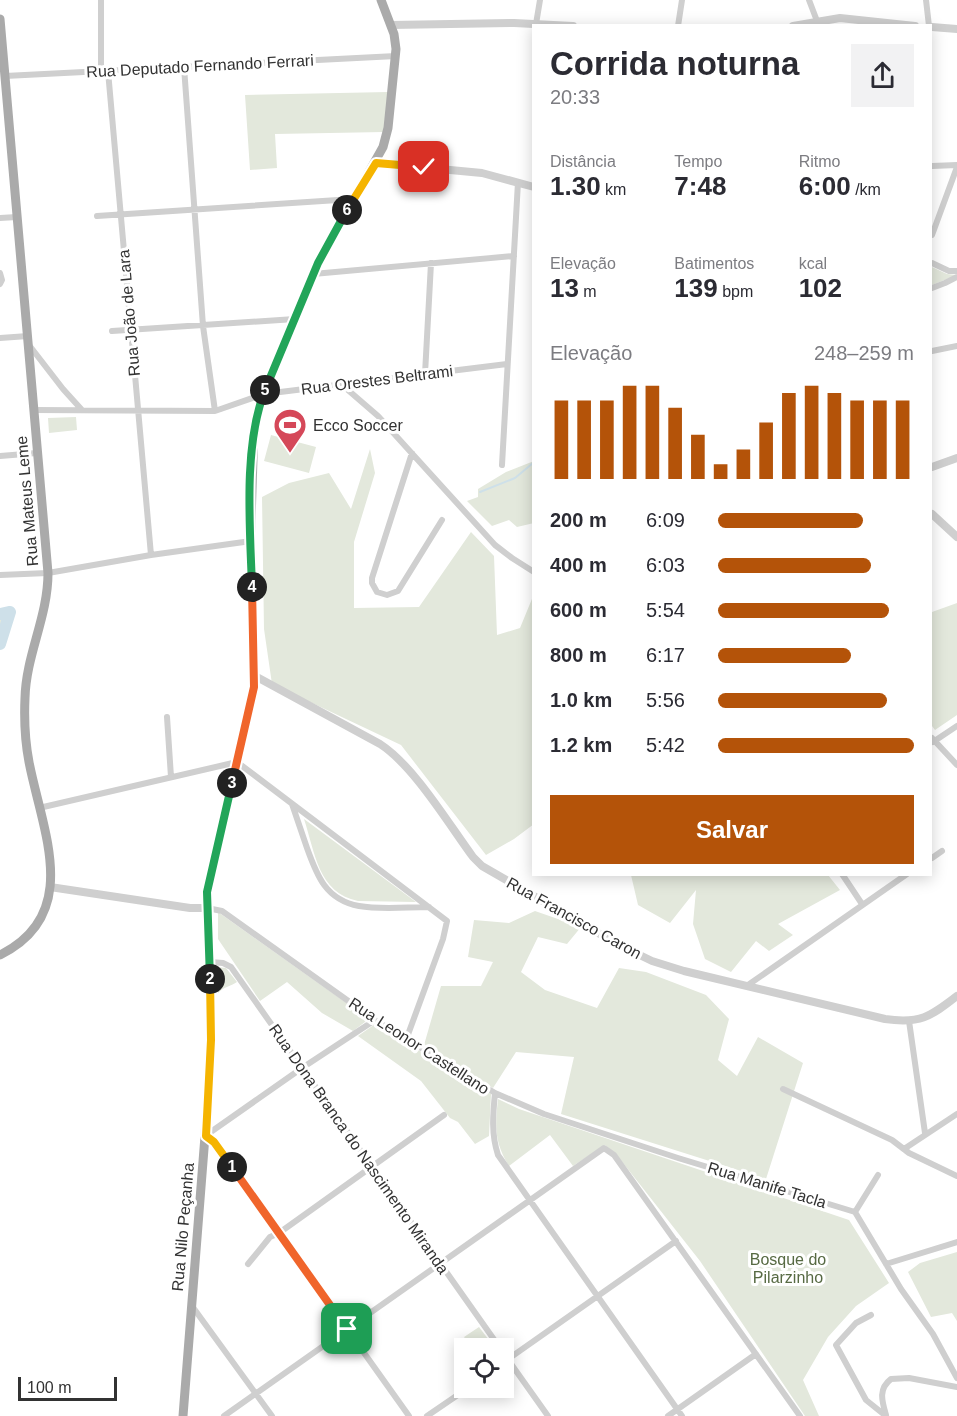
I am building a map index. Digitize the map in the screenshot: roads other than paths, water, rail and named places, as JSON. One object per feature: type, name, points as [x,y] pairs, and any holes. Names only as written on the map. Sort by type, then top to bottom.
[{"type":"main road","name":"Rua Nilo Peçanha","points":[[183,1416],[206,1136],[211,1040],[207,887],[252,701],[255,676],[251,541],[254,428],[264,394],[313,274],[383,147],[388,128],[396,41],[381,0]]},
{"type":"main road","name":"Rua Mateus Leme","points":[[0,19],[48,573],[46,604],[30,656],[25,698],[26,742],[51,859],[51,887],[36,926],[19,944],[0,955]]},
{"type":"street","name":"Rua João de Lara","points":[[101,0],[104,71],[120,215],[151,555]]},
{"type":"street","points":[[536,24],[540,0]]},
{"type":"street","points":[[678,24],[682,0]]},
{"type":"street","points":[[808,0],[817,21]]},
{"type":"street","points":[[926,0],[930,24]]},
{"type":"street","points":[[803,24],[847,18],[898,24]]},
{"type":"street","points":[[392,25],[532,24]]},
{"type":"street","points":[[932,26],[957,29]]},
{"type":"street","name":"Rua Deputado Fernando Ferrari","points":[[5,76],[396,56]]},
{"type":"street","points":[[184,67],[203,326],[215,411]]},
{"type":"street","points":[[376,163],[471,172],[532,186]]},
{"type":"street","points":[[932,166],[957,166],[932,235]]},
{"type":"street","points":[[502,465],[518,182]]},
{"type":"street","points":[[97,216],[353,199]]},
{"type":"street","points":[[0,218],[17,217]]},
{"type":"street","points":[[313,274],[514,256]]},
{"type":"street","points":[[932,262],[949,271],[957,271]]},
{"type":"street","points":[[425,374],[431,263]]},
{"type":"street","points":[[0,273],[2,276],[0,284]]},
{"type":"street","points":[[932,288],[957,277]]},
{"type":"street","points":[[112,332],[295,320]]},
{"type":"street","points":[[0,338],[28,340],[63,389],[82,410]]},
{"type":"street","points":[[932,351],[957,346]]},
{"type":"street","name":"Rua Orestes Beltrami","points":[[34,410],[215,411],[264,394],[507,364]]},
{"type":"street","points":[[341,384],[378,416],[495,545],[532,571]]},
{"type":"street","points":[[0,456],[37,453]]},
{"type":"street","points":[[412,453],[372,578],[377,592],[387,596],[398,591],[442,520]]},
{"type":"street","points":[[932,467],[957,458]]},
{"type":"street","points":[[932,514],[957,537]]},
{"type":"street","points":[[0,575],[48,573],[251,541]]},
{"type":"street","name":"Rua Francisco Caron","points":[[255,676],[380,744],[395,755],[409,770],[473,857],[491,873],[651,961],[885,1019],[909,1021],[935,1012],[957,996]]},
{"type":"street","points":[[167,717],[171,777]]},
{"type":"street","points":[[957,726],[933,741],[957,765]]},
{"type":"street","points":[[39,808],[237,762],[447,921],[443,939],[406,1040]]},
{"type":"street","points":[[291,803],[317,875],[333,896],[361,906],[429,907]]},
{"type":"street","points":[[932,858],[942,851]]},
{"type":"street","points":[[843,876],[862,904]]},
{"type":"street","points":[[748,985],[904,876]]},
{"type":"street","points":[[51,887],[190,908],[207,908]]},
{"type":"street","name":"Rua Leonor Castellano","points":[[207,908],[222,911],[375,1020],[495,1093],[492,1124],[495,1147],[503,1163],[682,1416]]},
{"type":"street","name":"Rua Dona Branca do Nascimento Miranda","points":[[210,962],[222,963],[231,967],[493,1338]]},
{"type":"street","points":[[375,1020],[206,1136],[216,1145],[409,1416]]},
{"type":"street","points":[[909,1021],[926,1133]]},
{"type":"street","points":[[783,1089],[892,1140],[904,1149],[957,1176]]},
{"type":"street","name":"Rua Manife Tacla","points":[[495,1093],[530,1109],[670,1156],[855,1212]]},
{"type":"street","points":[[904,1149],[957,1114]]},
{"type":"street","points":[[249,1264],[270,1237],[279,1233],[444,1115]]},
{"type":"street","points":[[224,1416],[604,1148],[614,1155],[800,1416]]},
{"type":"street","points":[[878,1175],[855,1212],[909,1301],[933,1334],[957,1378]]},
{"type":"street","points":[[514,1352],[676,1241]]},
{"type":"street","points":[[886,1264],[957,1242]]},
{"type":"street","points":[[192,1305],[272,1416]]},
{"type":"street","points":[[871,1315],[856,1323],[836,1345],[866,1400],[886,1416]]},
{"type":"street","points":[[668,1416],[756,1354]]},
{"type":"street","points":[[514,1370],[548,1416]]},
{"type":"street","points":[[886,1416],[882,1396],[883,1389],[891,1379],[909,1378],[957,1387]]},
{"type":"street","points":[[428,1416],[454,1398]]},
{"type":"waterway","points":[[480,492],[515,478],[532,464]]},
{"type":"waterway","points":[[0,614],[10,612],[0,644]]},
{"type":"place","name":"Ecco Soccer","points":[[290,454]]},
{"type":"park label","name":"Bosque do Pilarzinho","points":[[788,1268]]}]
